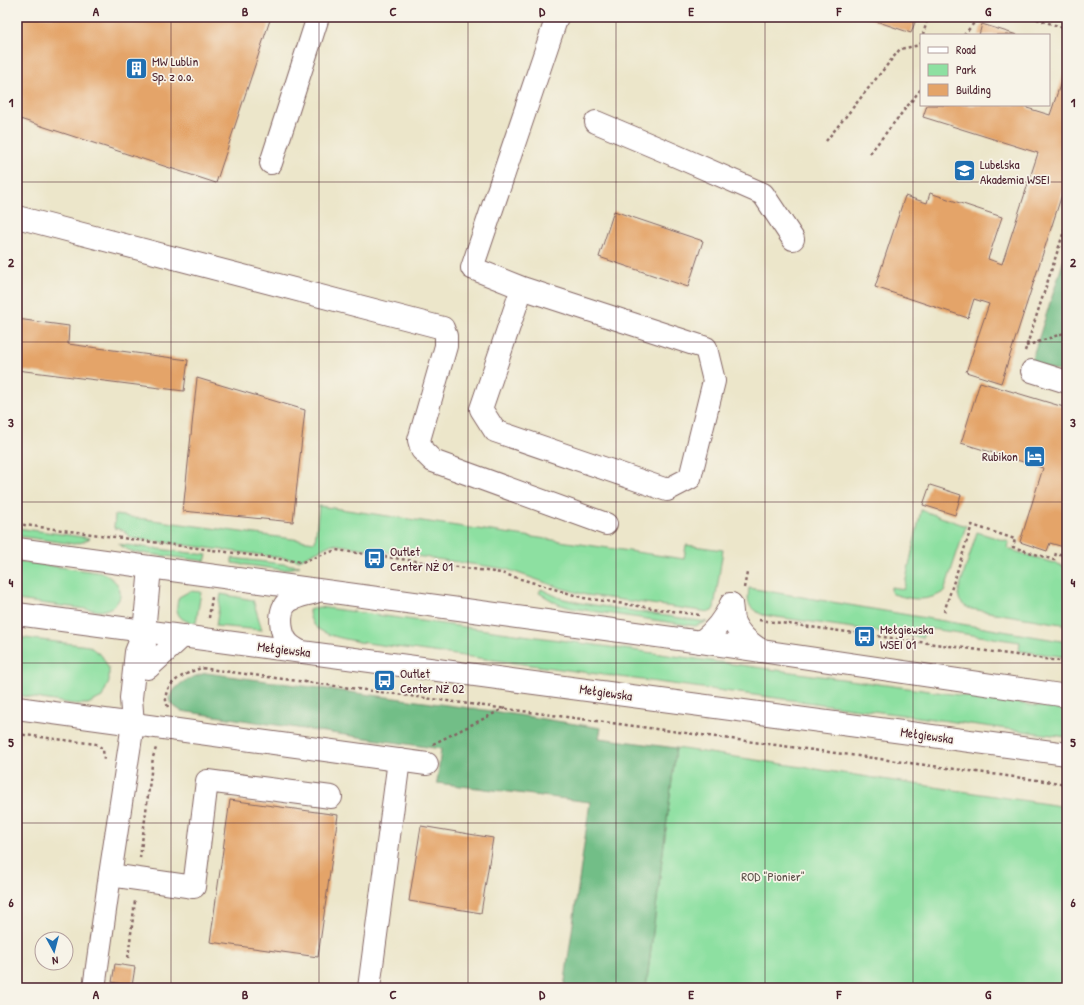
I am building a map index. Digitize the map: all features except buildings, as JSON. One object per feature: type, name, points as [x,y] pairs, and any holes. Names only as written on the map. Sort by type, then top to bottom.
[{"type":"main road","points":[[271,163],[318,17]]},
{"type":"main road","points":[[522,288],[481,409],[495,431],[667,490],[690,478],[714,381],[706,348],[522,288],[472,268],[557,17]]},
{"type":"main road","points":[[596,122],[763,194],[793,239]]},
{"type":"main road","points":[[17,217],[443,328],[446,336],[446,346],[419,440],[422,450],[433,461],[606,524]]},
{"type":"main road","points":[[1028,362],[1067,382]]},
{"type":"main road","points":[[17,549],[214,577],[702,642],[1067,696]]},
{"type":"main road","points":[[132,724],[142,700],[148,668],[144,632],[150,568]]},
{"type":"main road","points":[[299,651],[288,643],[281,629],[281,614],[287,602],[297,597],[320,591]]},
{"type":"main road","points":[[702,642],[713,633],[736,605]]},
{"type":"main road","points":[[736,605],[733,620],[740,632],[762,651]]},
{"type":"main road","name":"Mełgiewska","points":[[17,614],[1067,754]]},
{"type":"main road","points":[[94,988],[132,724],[131,698],[136,652],[144,632]]},
{"type":"main road","points":[[148,668],[182,636]]},
{"type":"main road","points":[[17,708],[427,764]]},
{"type":"main road","points":[[369,988],[399,760]]},
{"type":"main road","points":[[110,875],[194,887],[207,781],[331,797]]},
{"type":"path","points":[[923,34],[928,17]]},
{"type":"path","points":[[965,34],[979,17]]},
{"type":"path","points":[[1031,17],[1067,28]]},
{"type":"path","points":[[826,141],[900,49],[920,45]]},
{"type":"path","points":[[870,153],[920,90]]},
{"type":"path","points":[[1028,362],[1026,346],[1067,222]]},
{"type":"path","points":[[1026,346],[1067,332]]},
{"type":"path","points":[[17,524],[302,562],[336,550],[501,573],[584,598],[700,615]]},
{"type":"path","points":[[944,612],[972,525],[1015,539],[1012,547],[1054,560],[1056,553],[1067,556]]},
{"type":"path","points":[[206,640],[218,551]]},
{"type":"path","points":[[747,573],[736,605],[755,620],[1067,662]]},
{"type":"path","points":[[172,711],[168,707],[166,701],[167,690],[170,685],[183,675],[201,668],[1067,784]]},
{"type":"path","points":[[17,734],[96,744],[103,749],[104,767]]},
{"type":"path","points":[[128,958],[153,757],[154,750],[158,746]]},
{"type":"green space","points":[[1067,250],[1067,374],[1031,362]]},
{"type":"green space","points":[[319,506],[684,559],[686,545],[723,550],[714,608],[709,612],[586,595],[506,569],[332,544],[299,560],[131,538],[123,530],[114,528],[115,515],[315,542]]},
{"type":"green space","points":[[921,510],[966,526],[944,592],[925,599],[913,599],[893,594],[891,592],[891,587],[904,589]]},
{"type":"green space","points":[[17,528],[90,538],[83,542],[74,544],[17,536]]},
{"type":"green space","points":[[977,532],[1009,542],[1008,549],[1064,566],[1067,561],[1067,625],[971,609],[960,602],[959,589]]},
{"type":"green space","points":[[118,544],[207,555],[205,561],[132,552]]},
{"type":"green space","points":[[232,558],[300,566],[284,570],[232,563]]},
{"type":"green space","points":[[17,561],[103,573],[116,583],[119,588],[120,597],[116,604],[101,611],[17,600]]},
{"type":"green space","points":[[749,588],[1067,642],[1067,657],[1019,651],[1020,642],[925,628],[923,638],[763,615],[751,608],[748,598]]},
{"type":"green space","points":[[541,589],[560,598],[581,603],[707,622],[695,626],[571,608],[558,604],[539,593]]},
{"type":"green space","points":[[190,591],[201,592],[196,623],[182,619],[179,616],[177,608],[179,597]]},
{"type":"green space","points":[[221,594],[253,600],[262,630],[216,626]]},
{"type":"green space","points":[[319,607],[1067,710],[1067,737],[359,642],[326,634],[314,625],[310,618],[309,610]]},
{"type":"green space","points":[[17,637],[89,646],[102,656],[109,669],[109,682],[102,697],[88,704],[73,704],[17,695]]},
{"type":"green space","points":[[206,673],[492,711],[601,728],[599,738],[676,748],[646,988],[564,988],[590,802],[437,783],[441,749],[181,711],[171,704],[169,699],[179,685],[195,676]]},
{"type":"green space","name":"ROD \"Pionier\"","points":[[676,748],[1067,807],[1067,969],[1061,988],[646,988]]},
{"type":"place","name":"MW Lublin Sp. z o.o.","points":[[136,68]]},
{"type":"place","name":"Lubelska Akademia WSEI","points":[[964,171]]},
{"type":"place","name":"Rubikon","points":[[1034,456]]},
{"type":"place","name":"Outlet Center NŻ 01","points":[[374,558]]},
{"type":"place","name":"Mełgiewska WSEI 01","points":[[865,636]]},
{"type":"place","name":"Outlet Center NŻ 02","points":[[384,680]]}]
